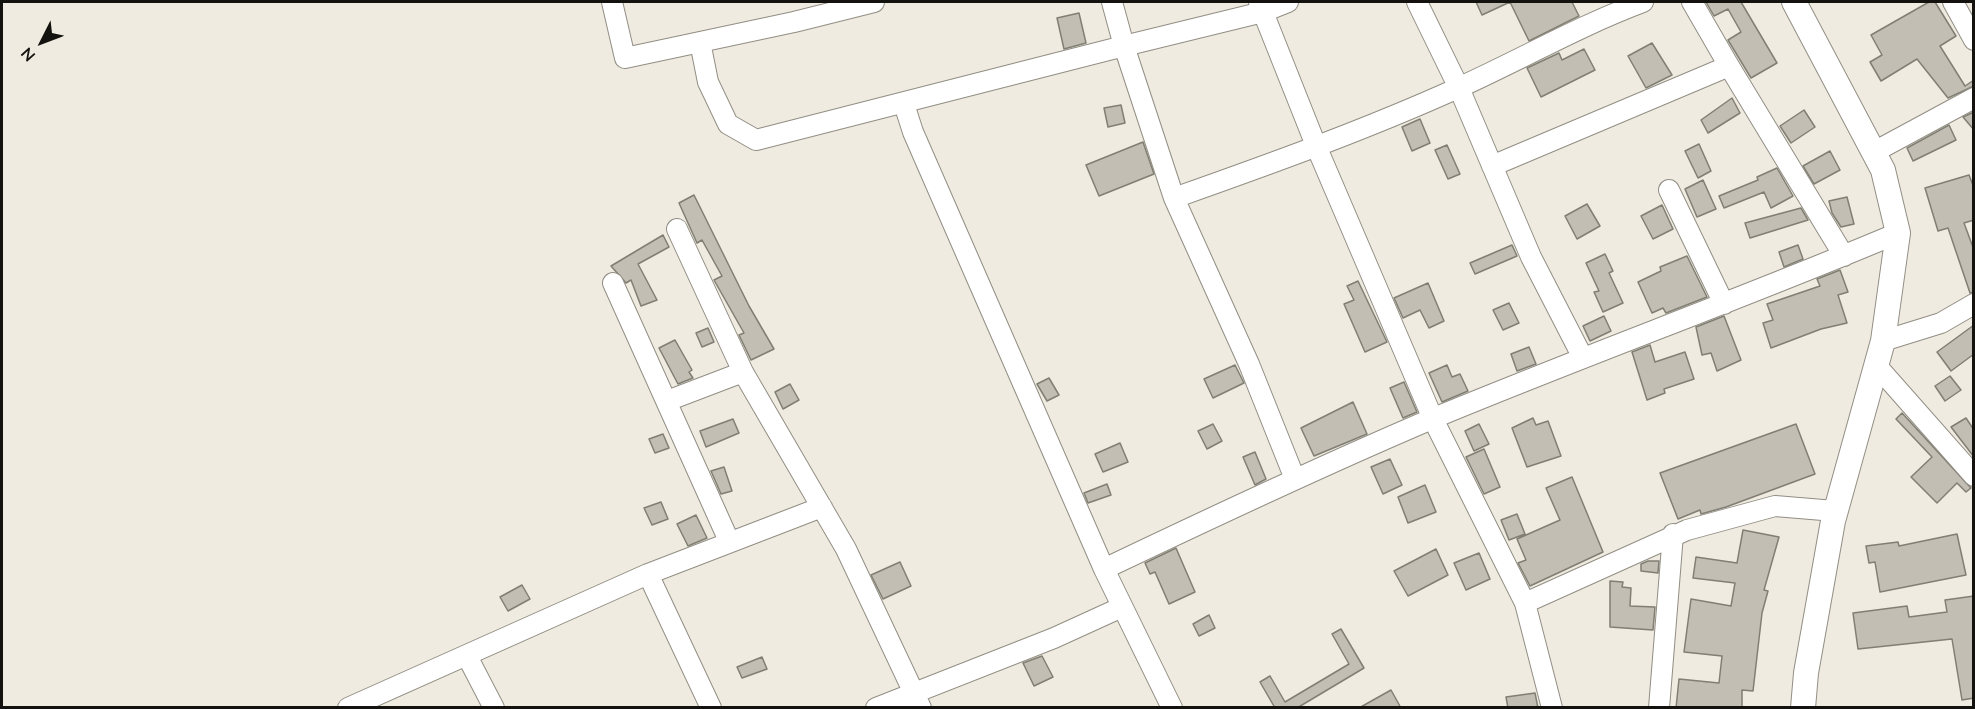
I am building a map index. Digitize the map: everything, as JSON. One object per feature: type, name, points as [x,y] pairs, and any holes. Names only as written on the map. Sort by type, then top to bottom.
[{"type":"main road","points":[[1794,2],[1883,170],[1898,233],[1882,341],[1835,511],[1806,673],[1803,708]]},
{"type":"street","points":[[612,2],[625,58],[794,22],[874,2]]},
{"type":"street","points":[[1112,2],[1124,46],[1174,198],[1249,364],[1295,479]]},
{"type":"street","points":[[700,42],[708,82],[728,124],[756,140],[904,104],[1261,7],[1288,2]]},
{"type":"street","points":[[1417,2],[1459,88],[1531,257],[1583,358]]},
{"type":"street","points":[[1174,198],[1317,148],[1459,88],[1602,18],[1643,2]]},
{"type":"street","points":[[1692,2],[1844,256]]},
{"type":"street","points":[[1953,2],[1974,40]]},
{"type":"street","points":[[1261,7],[1317,148],[1433,419],[1525,603],[1552,708]]},
{"type":"street","points":[[1491,165],[1730,66]]},
{"type":"street","points":[[1874,152],[1974,98]]},
{"type":"street","points":[[904,104],[913,132],[1104,569],[1172,708]]},
{"type":"street","points":[[1669,190],[1724,304]]},
{"type":"street","points":[[677,229],[743,372],[846,549],[918,700]]},
{"type":"street","points":[[1104,569],[1295,479],[1433,419],[1898,233]]},
{"type":"street","points":[[613,283],[729,541]]},
{"type":"street","points":[[1882,341],[1941,323],[1974,304]]},
{"type":"street","points":[[1875,365],[1974,476]]},
{"type":"street","points":[[667,400],[743,372]]},
{"type":"street","points":[[1525,603],[1674,534],[1775,506],[1835,511]]},
{"type":"street","points":[[348,708],[648,574],[822,507]]},
{"type":"street","points":[[1659,708],[1674,534]]},
{"type":"street","points":[[648,574],[711,708]]},
{"type":"street","points":[[876,708],[918,700],[1122,607]]},
{"type":"street","points":[[467,656],[494,708]]},
{"type":"building","points":[[1476,2],[1510,2],[1482,15]]},
{"type":"building","points":[[1510,2],[1572,2],[1579,16],[1529,41]]},
{"type":"building","points":[[1706,2],[1741,2],[1777,63],[1751,78],[1728,40],[1741,32],[1728,9],[1714,16]]},
{"type":"building","points":[[1929,2],[1935,2],[1956,36],[1940,46],[1965,86],[1974,80],[1974,86],[1948,98],[1917,59],[1881,81],[1870,62],[1882,55],[1871,35]]},
{"type":"building","points":[[1079,13],[1086,43],[1064,49],[1057,18]]},
{"type":"building","points":[[1652,43],[1672,75],[1646,88],[1628,56]]},
{"type":"building","points":[[1584,49],[1595,70],[1541,97],[1527,68],[1559,53],[1562,60]]},
{"type":"building","points":[[1732,98],[1740,113],[1708,133],[1701,120]]},
{"type":"building","points":[[1121,105],[1125,123],[1108,127],[1104,108]]},
{"type":"building","points":[[1804,110],[1815,127],[1791,143],[1780,126]]},
{"type":"building","points":[[1974,112],[1974,130],[1963,117]]},
{"type":"building","points":[[1420,119],[1430,143],[1412,151],[1402,127]]},
{"type":"building","points":[[1949,125],[1956,140],[1913,161],[1907,148]]},
{"type":"building","points":[[1143,142],[1154,174],[1099,196],[1086,165]]},
{"type":"building","points":[[1699,144],[1711,171],[1698,178],[1685,151]]},
{"type":"building","points":[[1447,145],[1460,174],[1448,179],[1435,150]]},
{"type":"building","points":[[1830,151],[1840,170],[1814,184],[1803,166]]},
{"type":"building","points":[[1777,168],[1793,196],[1771,208],[1764,192],[1724,208],[1719,196],[1758,180],[1757,177]]},
{"type":"building","points":[[1969,175],[1974,188],[1974,220],[1964,223],[1974,250],[1974,292],[1970,293],[1948,228],[1938,231],[1925,188]]},
{"type":"building","points":[[1703,180],[1716,209],[1697,217],[1685,189]]},
{"type":"building","points":[[694,195],[749,306],[774,349],[751,360],[739,335],[744,333],[714,280],[722,276],[702,240],[697,243],[679,203]]},
{"type":"building","points":[[1847,197],[1854,224],[1841,227],[1832,213],[1829,201]]},
{"type":"building","points":[[1587,204],[1600,226],[1577,239],[1565,216]]},
{"type":"building","points":[[1662,205],[1673,229],[1653,239],[1641,216]]},
{"type":"building","points":[[1801,208],[1808,220],[1750,238],[1745,223]]},
{"type":"building","points":[[663,235],[669,247],[638,264],[657,300],[641,306],[631,280],[626,283],[611,266]]},
{"type":"building","points":[[1512,245],[1517,256],[1475,274],[1470,263]]},
{"type":"building","points":[[1798,245],[1803,259],[1784,267],[1779,252]]},
{"type":"building","points":[[1605,254],[1613,271],[1609,273],[1623,303],[1603,312],[1594,292],[1599,291],[1586,263]]},
{"type":"building","points":[[1687,256],[1707,297],[1666,313],[1663,308],[1652,313],[1638,282],[1661,271],[1660,267]]},
{"type":"building","points":[[1840,270],[1848,292],[1838,295],[1847,323],[1821,329],[1771,348],[1763,323],[1773,320],[1767,304],[1820,286],[1817,279]]},
{"type":"building","points":[[1358,281],[1387,342],[1365,352],[1344,304],[1354,300],[1347,286]]},
{"type":"building","points":[[1428,283],[1444,321],[1429,328],[1420,310],[1403,318],[1394,298]]},
{"type":"building","points":[[1509,303],[1519,323],[1503,330],[1493,310]]},
{"type":"building","points":[[1604,316],[1611,331],[1590,341],[1583,326]]},
{"type":"building","points":[[1724,316],[1741,360],[1717,371],[1711,353],[1702,355],[1696,327]]},
{"type":"building","points":[[1974,325],[1974,354],[1951,371],[1937,352]]},
{"type":"building","points":[[708,328],[714,342],[702,347],[696,333]]},
{"type":"building","points":[[675,340],[692,370],[689,372],[693,378],[678,384],[659,348]]},
{"type":"building","points":[[1650,345],[1655,362],[1685,352],[1694,379],[1664,389],[1665,393],[1647,400],[1632,352]]},
{"type":"building","points":[[1529,347],[1536,364],[1517,371],[1511,354]]},
{"type":"building","points":[[1235,365],[1244,383],[1213,398],[1204,379]]},
{"type":"building","points":[[1447,365],[1452,377],[1460,374],[1468,391],[1442,402],[1429,373]]},
{"type":"building","points":[[1950,376],[1961,390],[1945,401],[1935,386]]},
{"type":"building","points":[[1049,378],[1059,395],[1047,401],[1037,384]]},
{"type":"building","points":[[1404,382],[1417,412],[1403,418],[1390,388]]},
{"type":"building","points":[[790,384],[799,400],[783,409],[775,392]]},
{"type":"building","points":[[1353,402],[1367,434],[1314,456],[1301,428]]},
{"type":"building","points":[[1902,413],[1971,488],[1966,492],[1957,483],[1937,503],[1911,477],[1932,457],[1896,419]]},
{"type":"building","points":[[1533,418],[1536,425],[1548,421],[1561,456],[1527,467],[1512,428]]},
{"type":"building","points":[[1966,418],[1974,430],[1974,457],[1951,427]]},
{"type":"building","points":[[733,419],[739,433],[706,447],[700,431]]},
{"type":"building","points":[[1213,424],[1222,441],[1207,449],[1198,431]]},
{"type":"building","points":[[1479,424],[1489,444],[1474,451],[1465,431]]},
{"type":"building","points":[[1796,424],[1815,474],[1726,507],[1701,514],[1700,510],[1678,519],[1660,473]]},
{"type":"building","points":[[663,434],[669,448],[655,453],[649,439]]},
{"type":"building","points":[[1120,443],[1128,462],[1103,472],[1095,454]]},
{"type":"building","points":[[1484,449],[1500,487],[1484,494],[1466,457]]},
{"type":"building","points":[[1255,452],[1266,479],[1255,485],[1243,457]]},
{"type":"building","points":[[1390,459],[1402,485],[1383,494],[1371,467]]},
{"type":"building","points":[[724,467],[732,491],[721,494],[711,471]]},
{"type":"building","points":[[1572,477],[1603,552],[1530,586],[1518,563],[1526,560],[1517,539],[1560,520],[1546,488]]},
{"type":"building","points":[[1107,484],[1111,495],[1088,503],[1084,493]]},
{"type":"building","points":[[1425,485],[1436,512],[1408,523],[1398,497]]},
{"type":"building","points":[[661,502],[668,519],[652,525],[644,508]]},
{"type":"building","points":[[1517,514],[1525,534],[1509,540],[1501,520]]},
{"type":"building","points":[[696,515],[707,538],[688,546],[677,524]]},
{"type":"building","points":[[1743,530],[1779,537],[1764,590],[1768,591],[1762,613],[1753,691],[1742,690],[1742,708],[1676,708],[1679,679],[1719,683],[1722,656],[1684,652],[1691,599],[1731,606],[1735,583],[1693,578],[1696,557],[1737,563]]},
{"type":"building","points":[[1957,534],[1966,575],[1880,592],[1875,562],[1869,563],[1866,546],[1898,542],[1899,546]]},
{"type":"building","points":[[1176,548],[1195,592],[1169,604],[1155,572],[1150,574],[1145,563]]},
{"type":"building","points":[[1436,549],[1448,575],[1408,596],[1394,571]]},
{"type":"building","points":[[1479,553],[1490,579],[1466,590],[1454,563]]},
{"type":"building","points":[[1648,561],[1659,561],[1658,573],[1641,571],[1641,564]]},
{"type":"building","points":[[900,562],[911,586],[883,599],[871,575]]},
{"type":"building","points":[[1610,581],[1623,582],[1622,587],[1631,588],[1630,606],[1655,607],[1653,630],[1610,627]]},
{"type":"building","points":[[522,585],[530,599],[508,611],[500,597]]},
{"type":"building","points":[[1974,596],[1974,698],[1962,700],[1952,639],[1858,649],[1853,613],[1907,606],[1909,617],[1947,612],[1945,600]]},
{"type":"building","points":[[1209,615],[1215,628],[1199,636],[1193,624]]},
{"type":"building","points":[[1341,629],[1364,668],[1297,708],[1275,708],[1260,682],[1270,676],[1285,702],[1349,664],[1332,634]]},
{"type":"building","points":[[1042,656],[1053,677],[1034,686],[1023,663]]},
{"type":"building","points":[[762,657],[767,669],[742,678],[737,667]]},
{"type":"building","points":[[1391,690],[1401,708],[1359,708]]},
{"type":"building","points":[[1535,693],[1538,708],[1508,708],[1506,697]]}]
